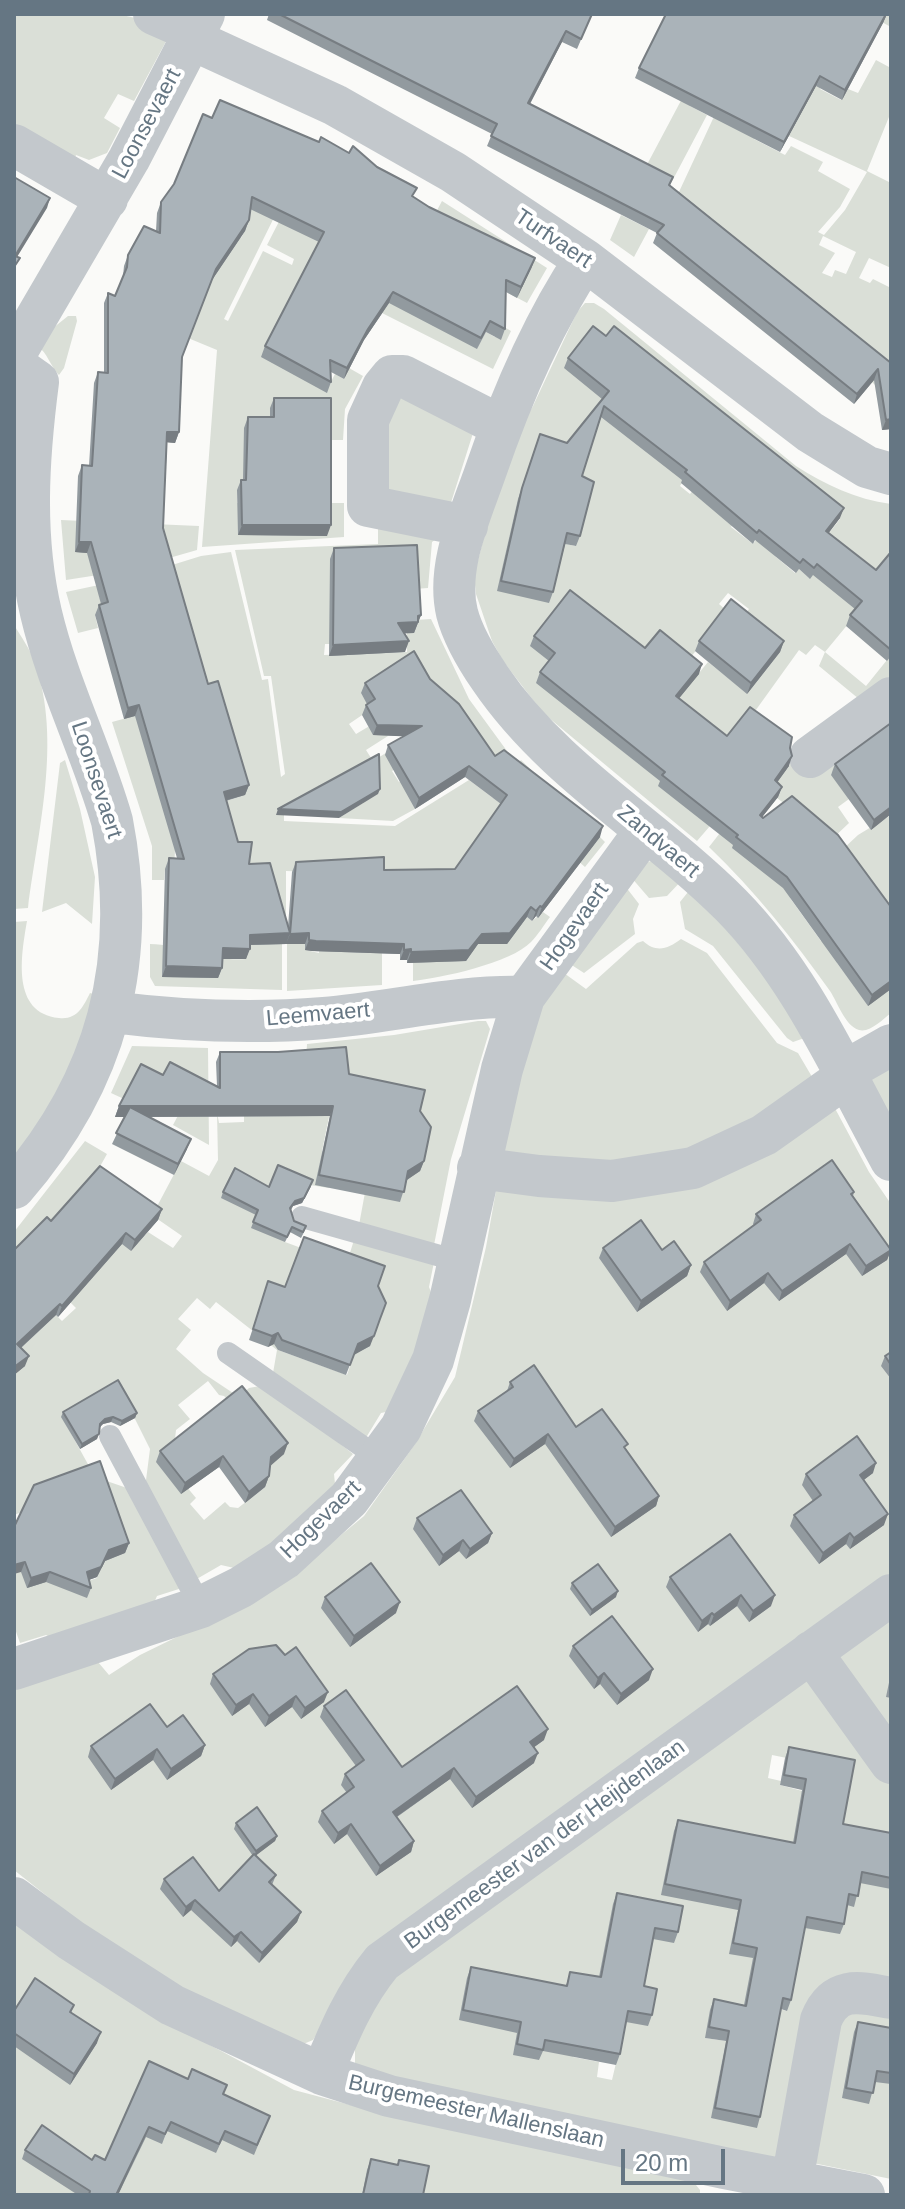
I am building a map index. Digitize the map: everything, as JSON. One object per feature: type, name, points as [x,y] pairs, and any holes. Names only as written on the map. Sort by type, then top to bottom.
[{"type":"street","name":"Turfvaert","points":[[154,14],[197,29],[463,179],[585,260],[810,432],[867,467],[891,474]]},
{"type":"street","name":"Loonsevaert","points":[[14,356],[107,199],[197,29]]},
{"type":"street","points":[[14,145],[107,199]]},
{"type":"street","name":"Zandvaert","points":[[585,260],[563,293],[501,426],[467,526],[456,569],[457,613],[476,658],[510,707],[563,763],[687,864],[733,907],[788,976],[841,1078],[891,1160]]},
{"type":"street","name":"Loonsevaert","points":[[14,365],[38,382],[30,442],[28,506],[40,610],[104,793],[117,848],[121,926],[119,967],[111,1012],[82,1087],[42,1152],[14,1188]]},
{"type":"street","points":[[467,526],[368,524],[368,420],[383,387],[392,376],[403,376],[501,426]]},
{"type":"street","points":[[810,757],[891,698]]},
{"type":"street","name":"Hogevaert","points":[[15,1664],[201,1607],[241,1587],[284,1559],[349,1499],[401,1428],[433,1360],[450,1300],[510,1037],[524,997],[645,831]]},
{"type":"street","name":"Leemvaert","points":[[111,1012],[213,1022],[284,1020],[325,1018],[488,996],[524,997]]},
{"type":"street","points":[[478,1168],[612,1181],[693,1168],[764,1135],[891,1045]]},
{"type":"street","name":"Burgemeester van der Heijdenlaan","points":[[322,2074],[350,2008],[382,1962],[891,1595]]},
{"type":"street","points":[[811,1652],[891,1763]]},
{"type":"street","name":"Burgemeester Mallenslaan","points":[[14,1898],[33,1915],[172,2005],[322,2074],[389,2096],[721,2182],[792,2181],[864,2195]]},
{"type":"street","points":[[792,2181],[825,2009],[832,2000],[845,1994],[862,1993],[891,1998]]},
{"type":"lane","points":[[302,1217],[458,1261]]},
{"type":"lane","points":[[228,1353],[379,1458]]},
{"type":"lane","points":[[110,1436],[201,1607]]},
{"type":"shaded area","points":[[14,14],[115,14],[153,24],[170,34],[134,101],[118,94],[104,118],[120,128],[107,153],[89,160],[76,155],[74,162],[14,127]]},
{"type":"shaded area","points":[[852,14],[891,14],[891,27],[876,19],[842,47],[820,89],[841,100],[848,89],[858,93],[876,60],[889,67],[891,65],[891,112],[867,171],[891,183],[891,268],[869,258],[859,278],[870,283],[873,279],[891,288],[891,382],[875,385],[678,194],[718,108],[758,129],[754,139],[785,155],[791,146],[823,162],[818,171],[850,189],[840,207],[818,232],[824,235],[845,210],[867,172],[761,123]],"holes":[[[823,236],[856,252],[846,274],[835,270],[832,277],[822,273],[835,253],[819,245]]]},
{"type":"shaded area","points":[[685,93],[695,96],[690,106],[707,115],[669,187],[642,174]]},
{"type":"shaded area","points":[[294,177],[224,319],[228,321],[263,251],[292,265],[294,259],[267,245],[291,198],[320,214],[350,291],[326,391],[335,374],[344,379],[349,368],[363,376],[345,409],[343,440],[318,440],[270,427],[244,428],[244,441],[270,472],[237,490],[237,503],[344,503],[344,537],[202,547],[217,350],[188,338],[218,228],[241,238],[247,226],[222,216]]},
{"type":"shaded area","points":[[442,201],[547,268],[527,303],[508,293],[525,281],[531,269],[481,243],[477,348],[486,332],[495,337],[501,325],[511,331],[493,369],[382,313]]},
{"type":"shaded area","points":[[621,215],[649,229],[634,257],[610,240]]},
{"type":"shaded area","points":[[585,303],[594,303],[604,309],[807,473],[853,495],[891,504],[891,558],[858,612],[825,652],[815,645],[806,655],[799,650],[753,714],[782,738],[659,785],[700,818],[718,795],[729,804],[697,841],[543,713],[503,661],[492,641],[476,594],[474,576],[490,513],[519,430],[577,312]],"holes":[[[618,411],[840,519],[822,542],[809,578],[799,569],[795,573],[776,557],[760,535],[753,544],[731,527],[744,510],[703,478],[690,494],[680,486],[684,479]],[[578,487],[575,546],[562,543]],[[728,593],[749,609],[741,620],[747,693],[708,662],[699,673],[687,662],[727,611],[719,604]],[[641,659],[640,765],[599,732],[630,692]]]},
{"type":"shaded area","points":[[68,316],[76,316],[77,321],[64,368],[59,375],[41,349],[53,328]]},
{"type":"shaded area","points":[[412,396],[474,430],[448,512],[377,489],[385,402]]},
{"type":"shaded area","points":[[378,514],[442,535],[432,542],[428,588],[414,589],[334,644],[325,644],[324,655],[407,652],[407,633],[414,633],[416,620],[431,619],[469,699],[507,751],[478,769],[361,693],[371,709],[349,724],[356,734],[378,721],[388,736],[366,750],[373,761],[405,741],[414,756],[392,771],[399,782],[422,768],[415,809],[393,821],[339,818],[363,803],[284,809],[284,821],[395,826],[469,780],[493,798],[521,760],[605,842],[585,867],[572,856],[599,837],[497,878],[286,871],[286,918],[282,918],[282,990],[155,986],[150,977],[150,944],[222,958],[246,959],[175,850],[174,869],[165,869],[164,880],[152,880],[152,846],[112,722],[145,713],[220,803],[245,795],[99,595],[104,613],[95,615],[98,628],[78,633],[66,592],[127,579],[201,556],[231,552],[262,680],[268,679],[281,777],[285,774],[271,676],[264,676],[235,550],[378,544]]},
{"type":"shaded area","points":[[61,520],[199,526],[197,550],[124,571],[66,580]]},
{"type":"shaded area","points":[[14,625],[33,658],[43,693],[47,754],[42,816],[28,908],[14,909]]},
{"type":"shaded area","points":[[825,652],[866,686],[891,655],[891,678],[865,704],[819,666]]},
{"type":"shaded area","points":[[874,743],[831,774],[849,799],[838,807],[849,823],[829,842],[828,863],[858,835],[891,815],[891,946],[790,898],[821,941],[840,927],[837,963],[868,1005],[891,989],[891,1013],[876,1025],[859,1030],[850,1024],[788,934],[709,847],[730,820],[745,832],[795,812],[759,784],[787,769],[797,755]]},
{"type":"shaded area","points":[[65,760],[95,877],[92,924],[66,903],[42,912],[60,763]]},
{"type":"shaded area","points":[[656,860],[684,878],[667,896],[649,898],[630,876],[647,862]]},
{"type":"shaded area","points":[[622,882],[639,904],[633,919],[635,934],[584,973],[564,960]]},
{"type":"shaded area","points":[[692,887],[813,1035],[793,1042],[787,1038],[713,946],[685,929],[680,902]]},
{"type":"shaded area","points":[[543,912],[550,917],[534,939],[508,957],[440,977],[413,981],[413,953],[445,962],[445,945],[515,932],[527,917],[532,921]]},
{"type":"shaded area","points":[[27,921],[23,981],[33,1006],[44,1014],[65,1018],[79,1012],[90,993],[101,996],[75,1067],[14,1164],[14,922]]},
{"type":"shaded area","points":[[681,939],[707,953],[777,1043],[798,1053],[818,1087],[670,1164],[491,1164],[506,1094],[557,968],[586,989],[637,943],[643,941],[662,948]]},
{"type":"shaded area","points":[[319,943],[344,952],[382,953],[382,985],[287,991],[287,944],[305,944],[306,950],[319,953]]},
{"type":"shaded area","points":[[478,1021],[486,1021],[490,1029],[451,1159],[434,1245],[359,1225],[366,1187],[337,1112],[329,1117],[322,1151],[329,1188],[310,1185],[276,1170],[285,1242],[312,1252],[281,1297],[264,1293],[260,1308],[284,1332],[278,1350],[347,1375],[356,1348],[344,1272],[354,1240],[434,1262],[429,1287],[436,1305],[396,1410],[381,1413],[364,1441],[273,1373],[277,1350],[216,1302],[210,1309],[197,1298],[178,1319],[191,1330],[176,1349],[203,1373],[236,1395],[260,1386],[289,1403],[353,1454],[334,1474],[336,1494],[243,1570],[221,1565],[195,1580],[145,1488],[150,1449],[134,1417],[62,1417],[95,1477],[127,1488],[182,1588],[157,1596],[151,1610],[59,1642],[46,1635],[20,1643],[14,1626],[14,1537],[65,1589],[97,1578],[99,1563],[125,1553],[30,1509],[14,1515],[14,1354],[56,1315],[62,1321],[76,1308],[70,1302],[122,1243],[131,1250],[148,1232],[173,1248],[182,1236],[156,1218],[14,1268],[14,1232],[85,1141],[107,1154],[93,1179],[153,1214],[181,1161],[209,1176],[218,1160],[217,1112],[219,1123],[244,1122],[244,1111],[306,1061],[307,1044],[394,1035]],"holes":[[[208,1381],[219,1395],[231,1403],[265,1487],[238,1508],[230,1507],[225,1502],[204,1520],[190,1504],[196,1498],[176,1474],[179,1444],[175,1439],[176,1430],[190,1419],[178,1405]]]},
{"type":"shaded area","points":[[132,1046],[208,1048],[209,1145],[173,1125],[193,1087],[159,1085],[124,1099],[111,1093]]},
{"type":"shaded area","points":[[891,1062],[891,1133],[871,1093],[872,1079]]},
{"type":"shaded area","points":[[830,1099],[869,1172],[891,1204],[891,1574],[369,1954],[313,2040],[301,2045],[179,1987],[115,1950],[14,1870],[14,1690],[98,1662],[109,1675],[140,1655],[277,1588],[364,1516],[415,1444],[455,1377],[486,1247],[497,1185],[625,1194]]},
{"type":"shaded area","points":[[891,1614],[891,1745],[833,1658]]},
{"type":"shaded area","points":[[806,1679],[891,1783],[891,1845],[839,1835],[851,1771],[772,1755],[768,1778],[781,1781],[780,1785],[806,1792],[791,1853],[858,1885],[861,1880],[891,1885],[891,1987],[853,1979],[782,2162],[355,2074],[355,2036],[380,1986]],"holes":[[[614,1904],[640,1996],[611,2041],[616,2063],[612,2080],[597,2077],[599,2062],[573,2057],[597,1989]],[[761,1960],[787,2011],[779,2009],[718,2083],[726,2041],[705,2038],[742,2016]]]},
{"type":"shaded area","points":[[14,1919],[154,2015],[294,2090],[377,2112],[688,2175],[700,2190],[700,2195],[14,2195]]},
{"type":"shaded area","points":[[891,2011],[891,2040],[873,2081],[891,2074],[891,2179],[808,2162],[835,2013]]},
{"type":"building","points":[[279,14],[592,14],[581,39],[566,31],[528,103],[673,177],[669,185],[891,363],[891,419],[886,420],[878,369],[857,394],[657,233],[664,225],[491,136],[497,124]]},
{"type":"building","points":[[666,14],[886,14],[845,90],[820,76],[784,142],[639,68]]},
{"type":"building","points":[[220,100],[319,142],[321,137],[349,153],[353,146],[377,167],[417,188],[412,196],[429,207],[535,258],[521,287],[506,280],[505,329],[490,321],[481,338],[393,292],[347,368],[330,360],[331,382],[265,346],[324,232],[252,197],[249,220],[216,269],[182,357],[179,432],[167,432],[163,528],[208,684],[218,681],[249,785],[224,792],[238,842],[252,842],[249,864],[270,863],[290,933],[250,935],[250,949],[223,948],[222,968],[166,966],[169,858],[184,859],[139,705],[128,708],[99,605],[108,602],[91,542],[79,542],[82,465],[92,466],[98,372],[108,373],[108,293],[115,296],[127,267],[128,255],[144,226],[160,233],[161,202],[174,184],[203,114],[212,118]]},
{"type":"building","points":[[14,177],[50,198],[15,256],[20,258],[14,267]]},
{"type":"building","points":[[593,326],[606,336],[614,326],[844,508],[826,531],[876,570],[891,552],[891,650],[850,615],[862,601],[817,564],[814,568],[803,559],[800,563],[759,530],[757,533],[685,472],[687,470],[604,406],[582,476],[594,482],[580,536],[567,533],[553,592],[501,581],[522,488],[540,434],[567,443],[609,391],[568,358]]},
{"type":"building","points":[[274,398],[331,398],[331,525],[242,525],[241,480],[246,480],[248,417],[274,417]]},
{"type":"building","points":[[417,545],[421,615],[418,622],[398,623],[409,641],[333,645],[334,548]]},
{"type":"building","points":[[570,590],[645,648],[660,630],[702,664],[676,696],[727,736],[750,707],[792,737],[792,756],[775,780],[782,787],[760,815],[763,818],[792,796],[838,835],[891,907],[891,981],[872,995],[787,877],[662,775],[665,772],[540,672],[555,653],[534,636]]},
{"type":"building","points":[[731,599],[784,641],[751,683],[699,641]]},
{"type":"building","points":[[414,651],[430,679],[459,704],[495,756],[504,750],[603,826],[542,907],[536,911],[531,907],[510,933],[482,934],[469,950],[411,952],[411,949],[404,950],[404,944],[316,941],[309,940],[309,933],[290,934],[296,862],[384,857],[384,870],[455,869],[507,795],[469,766],[419,798],[388,745],[422,726],[377,725],[366,705],[375,699],[365,683]]},
{"type":"building","points":[[891,723],[891,807],[874,820],[835,764]]},
{"type":"building","points":[[379,754],[380,789],[341,812],[278,809]]},
{"type":"building","points":[[346,1047],[349,1074],[425,1090],[420,1111],[431,1127],[424,1161],[408,1171],[404,1192],[319,1175],[333,1106],[119,1106],[141,1064],[163,1075],[170,1062],[220,1088],[220,1052]]},
{"type":"building","points":[[130,1107],[191,1139],[178,1164],[116,1133]]},
{"type":"building","points":[[832,1160],[854,1192],[851,1194],[891,1250],[866,1266],[850,1244],[782,1291],[768,1273],[730,1301],[704,1262],[761,1220],[756,1214]]},
{"type":"building","points":[[278,1165],[313,1180],[304,1198],[295,1201],[290,1208],[294,1221],[306,1226],[303,1232],[292,1227],[287,1237],[253,1222],[258,1210],[223,1192],[235,1168],[269,1187]]},
{"type":"building","points":[[100,1166],[162,1209],[135,1240],[126,1233],[62,1306],[60,1304],[17,1344],[29,1356],[14,1367],[14,1250],[47,1217],[51,1221]]},
{"type":"building","points":[[641,1220],[662,1250],[674,1241],[691,1265],[641,1301],[603,1248]]},
{"type":"building","points":[[304,1237],[385,1266],[378,1286],[386,1303],[374,1336],[358,1344],[350,1365],[282,1340],[278,1333],[272,1336],[253,1329],[268,1281],[285,1287]]},
{"type":"building","points":[[534,1365],[576,1427],[602,1409],[628,1444],[624,1447],[659,1496],[615,1527],[548,1434],[514,1459],[478,1411],[513,1387],[510,1382]]},
{"type":"building","points":[[118,1380],[137,1413],[122,1421],[113,1417],[105,1419],[100,1424],[99,1434],[82,1444],[63,1412]]},
{"type":"building","points":[[242,1386],[288,1443],[271,1457],[269,1476],[249,1492],[223,1456],[185,1483],[160,1451]]},
{"type":"building","points":[[857,1436],[876,1463],[860,1475],[888,1514],[854,1538],[850,1533],[823,1553],[794,1515],[821,1495],[806,1474]]},
{"type":"building","points":[[100,1461],[129,1543],[109,1550],[101,1567],[87,1572],[91,1588],[50,1572],[31,1578],[25,1562],[14,1565],[14,1527],[34,1485]]},
{"type":"building","points":[[461,1490],[492,1533],[470,1549],[463,1540],[443,1555],[417,1518]]},
{"type":"building","points":[[730,1534],[775,1595],[753,1611],[741,1595],[702,1621],[670,1577]]},
{"type":"building","points":[[371,1563],[400,1602],[354,1636],[325,1597]]},
{"type":"building","points":[[598,1564],[618,1591],[592,1610],[572,1583]]},
{"type":"building","points":[[612,1616],[653,1669],[621,1694],[604,1673],[598,1678],[573,1646]]},
{"type":"building","points":[[276,1645],[285,1655],[296,1647],[328,1692],[305,1708],[296,1696],[269,1716],[253,1694],[236,1705],[213,1674],[249,1649]]},
{"type":"building","points":[[517,1686],[548,1729],[530,1742],[538,1753],[476,1797],[454,1768],[393,1812],[414,1841],[380,1866],[351,1824],[338,1833],[322,1811],[354,1787],[345,1774],[364,1760],[324,1706],[346,1690],[402,1767]]},
{"type":"building","points":[[150,1704],[167,1727],[183,1715],[205,1745],[171,1769],[157,1749],[115,1779],[91,1746]]},
{"type":"building","points":[[789,1747],[855,1760],[843,1824],[891,1833],[891,1878],[862,1872],[858,1896],[849,1894],[844,1924],[807,1917],[791,2000],[783,1998],[760,2117],[715,2108],[729,2031],[709,2027],[714,1999],[746,2006],[757,1948],[733,1943],[741,1900],[665,1884],[678,1820],[795,1843],[806,1779],[784,1775]]},
{"type":"building","points":[[257,1807],[277,1836],[256,1851],[236,1823]]},
{"type":"building","points":[[254,1854],[276,1875],[269,1882],[301,1912],[262,1953],[241,1932],[234,1937],[195,1900],[186,1907],[164,1879],[193,1857],[219,1891]]},
{"type":"building","points":[[617,1893],[683,1906],[678,1932],[655,1928],[644,1986],[657,1989],[652,2015],[628,2011],[620,2054],[545,2040],[543,2050],[517,2044],[521,2022],[463,2010],[471,1967],[567,1986],[570,1972],[601,1977]]},
{"type":"building","points":[[35,1978],[74,2005],[70,2012],[101,2032],[74,2074],[14,2033],[14,2011]]},
{"type":"building","points":[[858,2022],[891,2028],[891,2073],[877,2071],[873,2093],[846,2088]]},
{"type":"building","points":[[149,2061],[188,2079],[192,2069],[227,2085],[223,2094],[270,2116],[257,2145],[225,2131],[219,2144],[171,2122],[165,2134],[149,2127],[116,2195],[89,2195],[90,2191],[25,2150],[42,2125],[92,2160],[95,2155],[105,2160]]},
{"type":"building","points":[[371,2159],[398,2165],[399,2160],[429,2166],[423,2195],[363,2195]]}]
